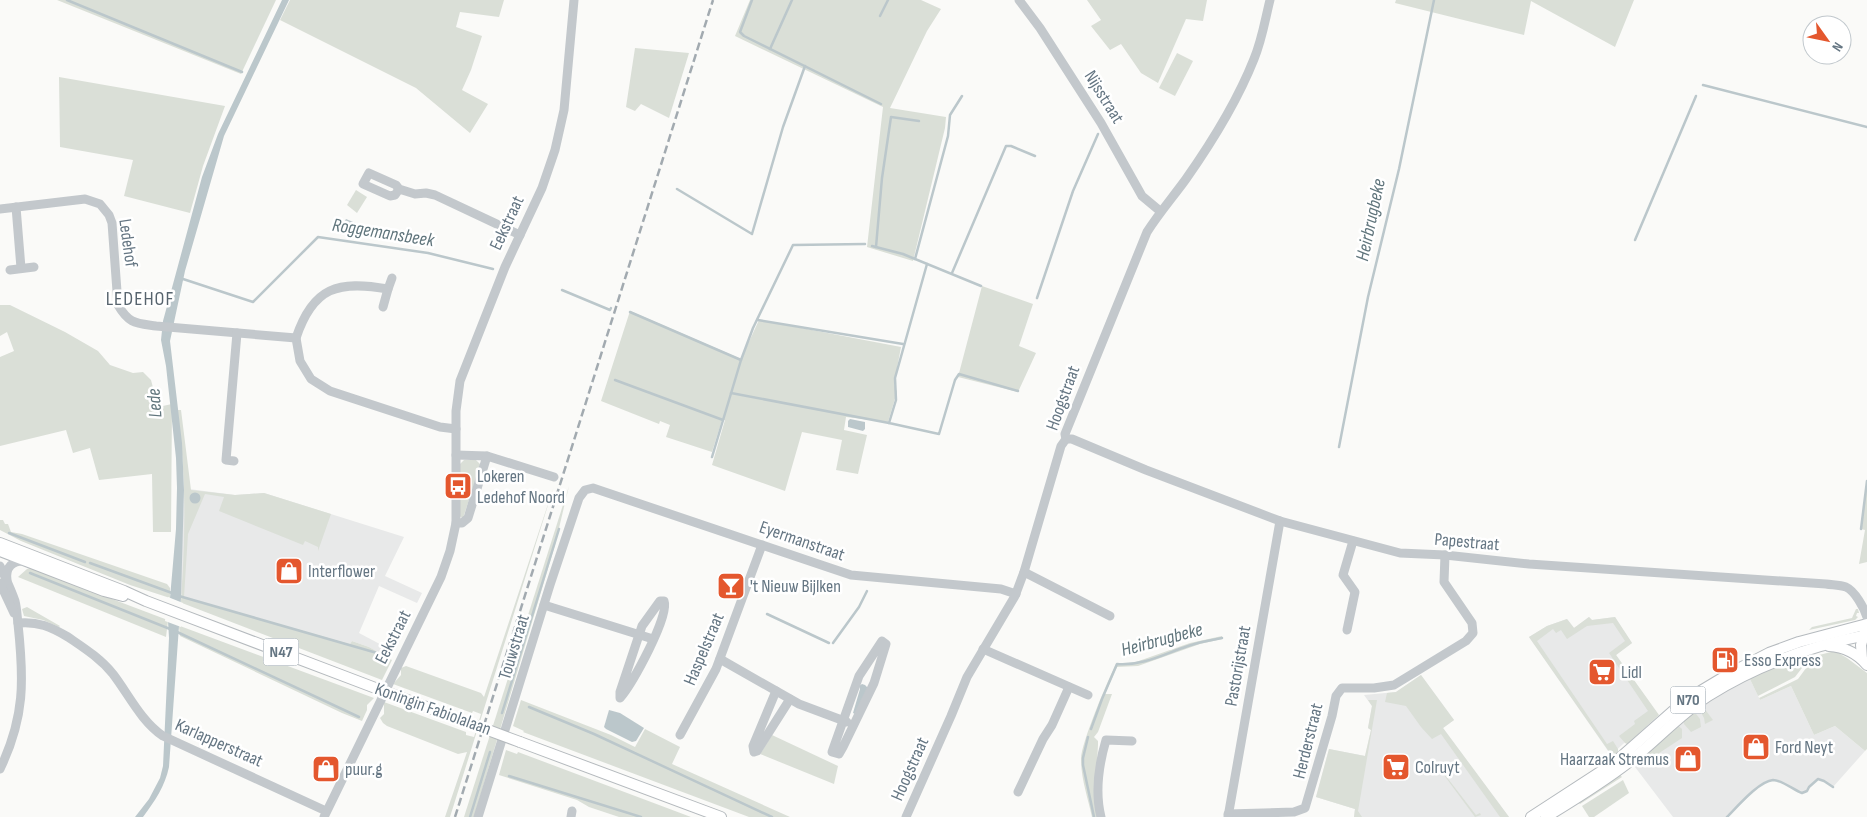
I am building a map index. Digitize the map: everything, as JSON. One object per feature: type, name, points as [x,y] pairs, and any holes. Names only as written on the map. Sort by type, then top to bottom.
[{"type":"main road","name":"Koningin Fabiolalaan","points":[[0,543],[146,601],[721,817]]},
{"type":"main road","name":"Koningin Fabiolalaan","points":[[0,551],[104,591],[146,601]]},
{"type":"main road","name":"N70","points":[[1546,817],[1624,765],[1686,713],[1740,677],[1766,665],[1866,630]]},
{"type":"main road","name":"N70","points":[[1531,817],[1614,763],[1681,705],[1734,671],[1769,652],[1799,642],[1866,630]]},
{"type":"main road","points":[[1865,662],[1861,645],[1866,630]]},
{"type":"main road","points":[[1821,645],[1843,648],[1865,662]]},
{"type":"street","name":"Eekstraat","points":[[325,814],[441,577],[450,551],[456,523],[456,410],[460,381],[504,267],[542,188],[561,128],[574,0]]},
{"type":"street","name":"Nijsstraat","points":[[1019,0],[1040,28],[1102,123],[1142,196],[1160,211]]},
{"type":"street","name":"Hoogstraat","points":[[906,817],[952,716],[967,677],[1016,594],[1061,446],[1066,440],[1065,434],[1147,232],[1160,211],[1185,180],[1233,103],[1254,59],[1270,0]]},
{"type":"street","points":[[398,189],[415,194],[426,193],[434,195],[520,235]]},
{"type":"street","name":"Ledehof","points":[[0,208],[85,199],[100,204],[109,215],[112,223],[118,305],[125,316],[138,324],[296,338]]},
{"type":"street","points":[[16,207],[21,268]]},
{"type":"street","points":[[10,270],[34,267]]},
{"type":"street","points":[[383,307],[392,278]]},
{"type":"street","points":[[388,289],[357,284],[333,290],[318,300],[309,309],[301,322],[296,338],[300,361],[311,380],[330,391],[440,427],[456,429]]},
{"type":"street","points":[[226,460],[237,333]]},
{"type":"street","name":"Papestraat","points":[[1066,440],[1072,439],[1146,470],[1280,521],[1400,553],[1845,586],[1850,589],[1864,608],[1867,617]]},
{"type":"street","points":[[456,455],[487,456],[554,477]]},
{"type":"street","points":[[456,523],[462,523],[468,518],[487,456]]},
{"type":"street","name":"Eyermanstraat","points":[[585,490],[593,488],[851,575],[1002,589],[1016,594]]},
{"type":"street","name":"Touwstraat","points":[[478,817],[573,515],[585,490]]},
{"type":"street","name":"Pastorijstraat","points":[[1228,816],[1280,521]]},
{"type":"street","points":[[1347,630],[1354,592],[1343,575],[1353,541]]},
{"type":"street","name":"Haspelstraat","points":[[680,735],[720,659],[762,544]]},
{"type":"street","name":"Herderstraat","points":[[1228,816],[1294,812],[1306,808],[1336,696],[1342,688],[1374,688],[1394,685],[1466,641],[1473,633],[1472,623],[1444,582],[1445,555]]},
{"type":"street","points":[[3,582],[7,571],[14,562],[29,562]]},
{"type":"street","points":[[0,566],[3,582],[14,607],[18,622],[23,663],[23,684],[18,718],[5,747],[0,770]]},
{"type":"street","points":[[1024,572],[1110,616]]},
{"type":"street","points":[[664,600],[664,611],[653,638],[634,678],[620,698],[620,692],[639,634],[642,626],[657,604],[664,600]]},
{"type":"street","points":[[0,605],[14,607]]},
{"type":"street","points":[[544,605],[653,638]]},
{"type":"street","name":"Karlapperstraat","points":[[18,622],[46,625],[98,658],[111,672],[147,723],[172,742],[250,775],[325,814]]},
{"type":"street","points":[[882,641],[886,644],[874,683],[855,725],[839,754],[835,754],[832,752],[859,676],[882,641]]},
{"type":"street","points":[[983,649],[1088,695]]},
{"type":"street","points":[[720,659],[790,700],[855,725]]},
{"type":"street","points":[[859,676],[874,683]]},
{"type":"street","points":[[1018,792],[1042,739],[1052,725],[1069,687]]},
{"type":"street","points":[[776,691],[753,746],[754,752],[760,747],[790,700]]},
{"type":"street","points":[[1101,817],[1098,802],[1102,752],[1106,740],[1132,741]]},
{"type":"shaded area","points":[[57,0],[276,0],[241,74]]},
{"type":"shaded area","points":[[282,0],[289,0],[224,136],[185,271],[170,341],[182,443],[184,490],[181,598],[169,767],[162,787],[152,805],[143,817],[135,817],[149,799],[160,778],[163,766],[169,638],[168,621],[176,529],[177,488],[176,458],[166,366],[161,340],[163,321],[202,177],[218,134]]},
{"type":"shaded area","points":[[290,0],[504,0],[499,17],[460,12],[456,27],[482,36],[462,90],[488,104],[470,133],[416,88],[280,20]]},
{"type":"shaded area","points":[[750,0],[921,0],[941,9],[927,31],[890,108],[946,117],[913,261],[867,247],[883,107],[735,36]]},
{"type":"shaded area","points":[[1087,0],[1207,0],[1203,21],[1186,19],[1158,83],[1141,73],[1121,44],[1110,50],[1091,26],[1101,20]]},
{"type":"shaded area","points":[[1396,0],[1634,0],[1615,47],[1531,1],[1524,35],[1395,3]]},
{"type":"shaded area","points":[[635,48],[689,53],[669,118],[641,104],[635,111],[626,107]]},
{"type":"shaded area","points":[[1177,53],[1193,61],[1175,96],[1159,88]]},
{"type":"shaded area","points":[[59,77],[225,106],[203,166],[190,213],[124,196],[133,160],[60,147]]},
{"type":"shaded area","points":[[356,190],[367,197],[357,213],[347,205]]},
{"type":"shaded area","points":[[346,219],[370,229],[373,235],[365,237],[342,233],[339,230]]},
{"type":"shaded area","points":[[982,286],[1033,304],[1019,346],[1036,353],[1018,392],[958,377]]},
{"type":"shaded area","points":[[0,305],[10,305],[65,332],[98,351],[110,365],[133,373],[143,372],[151,380],[158,407],[172,404],[171,532],[153,532],[152,474],[99,480],[90,448],[73,453],[66,430],[0,446],[0,357],[14,351],[7,332],[0,336]]},
{"type":"shaded area","points":[[630,311],[741,359],[759,320],[901,347],[894,384],[897,392],[888,422],[846,417],[844,430],[867,435],[858,474],[836,470],[842,440],[802,432],[785,491],[712,465],[725,420],[722,420],[712,452],[666,437],[670,425],[660,421],[659,424],[601,401]]},
{"type":"shaded area","points":[[177,410],[181,410],[191,490],[235,495],[264,493],[331,514],[318,551],[318,547],[305,541],[303,545],[219,511],[224,497],[205,494],[188,534],[184,597],[350,644],[352,641],[369,647],[392,660],[382,680],[182,603],[180,626],[374,698],[367,705],[362,721],[180,636],[179,627],[184,546],[184,491]]},
{"type":"shaded area","points":[[850,419],[865,422],[865,429],[863,431],[848,427]]},
{"type":"shaded area","points":[[464,460],[476,460],[480,467],[463,518],[459,516],[460,464]]},
{"type":"shaded area","points":[[1867,481],[1867,562],[1859,564],[1865,530],[1861,529]]},
{"type":"shaded area","points":[[554,486],[450,817],[445,817],[467,752],[458,754],[387,726],[380,718],[384,714],[384,702],[466,732],[466,735],[474,737],[481,714],[473,711],[472,713],[393,684],[401,675],[401,668],[406,666],[481,693],[484,697]]},
{"type":"shaded area","points":[[569,486],[555,545],[474,817],[464,817]]},
{"type":"shaded area","points":[[184,490],[235,495],[264,493],[404,537],[385,576],[422,593],[417,603],[379,586],[359,633],[393,651],[388,658],[369,647],[352,641],[350,644],[184,597],[180,592]]},
{"type":"shaded area","points":[[193,493],[197,493],[200,498],[199,502],[193,503],[190,500],[190,496]]},
{"type":"shaded area","points":[[0,520],[8,524],[11,532],[22,534],[167,584],[170,588],[170,598],[130,585],[21,541],[0,530]]},
{"type":"shaded area","points":[[30,568],[165,619],[168,621],[166,637],[18,577]]},
{"type":"shaded area","points":[[27,607],[60,626],[24,616],[22,609]]},
{"type":"shaded area","points":[[1856,609],[1858,609],[1859,613],[1857,613],[1856,616],[1858,617],[1855,620],[1809,630],[1812,627],[1852,618]]},
{"type":"shaded area","points":[[1589,617],[1592,620],[1615,617],[1632,643],[1616,655],[1657,713],[1611,755],[1529,637],[1547,626],[1567,619],[1574,628]]},
{"type":"shaded area","points":[[1589,617],[1592,620],[1615,617],[1632,643],[1616,655],[1659,715],[1627,744],[1619,736],[1635,724],[1634,721],[1648,711],[1609,653],[1625,641],[1613,623],[1587,626],[1567,639],[1561,630],[1556,633],[1553,629],[1537,641],[1607,744],[1613,741],[1618,752],[1612,756],[1529,637],[1547,626],[1567,619],[1574,628]]},
{"type":"shaded area","points":[[1222,636],[1222,639],[1200,644],[1138,666],[1117,667],[1105,694],[1112,694],[1098,732],[1094,737],[1098,741],[1095,800],[1097,817],[1092,817],[1082,774],[1082,751],[1096,711],[1116,664],[1133,663],[1190,643]]},
{"type":"shaded area","points":[[1835,651],[1867,673],[1867,749],[1865,751],[1835,726],[1814,735],[1791,686],[1760,700],[1759,698],[1798,679],[1815,656]]},
{"type":"shaded area","points":[[1812,655],[1795,677],[1758,696],[1748,675]]},
{"type":"shaded area","points":[[1421,675],[1454,720],[1443,728],[1509,817],[1354,817],[1355,809],[1316,797],[1329,749],[1365,756],[1371,730],[1368,728],[1372,706],[1364,695],[1396,692]]},
{"type":"shaded area","points":[[1421,675],[1454,720],[1443,728],[1509,817],[1500,817],[1441,734],[1432,739],[1406,706],[1385,702],[1387,693],[1396,692]]},
{"type":"shaded area","points":[[1748,675],[1760,700],[1791,686],[1814,735],[1835,726],[1865,751],[1833,787],[1818,779],[1807,791],[1802,793],[1779,781],[1772,780],[1759,787],[1727,817],[1673,817],[1632,763],[1683,718]]},
{"type":"shaded area","points":[[862,684],[868,688],[855,714],[853,713],[860,689],[859,686]]},
{"type":"shaded area","points":[[521,700],[611,735],[635,747],[645,729],[680,747],[672,764],[790,817],[749,817],[523,732],[513,726]]},
{"type":"shaded area","points":[[1368,700],[1377,700],[1358,811],[1362,817],[1354,817],[1355,809],[1316,797],[1329,749],[1365,756],[1371,730],[1368,728],[1372,706]]},
{"type":"shaded area","points":[[1701,704],[1713,720],[1705,724],[1698,707]]},
{"type":"shaded area","points":[[609,710],[620,713],[644,728],[636,741],[632,742],[604,727]]},
{"type":"shaded area","points":[[1693,710],[1700,719],[1701,727],[1691,732],[1684,724],[1683,718]]},
{"type":"shaded area","points":[[1676,724],[1682,729],[1682,738],[1644,763],[1641,757]]},
{"type":"shaded area","points":[[772,735],[838,766],[834,784],[760,754]]},
{"type":"shaded area","points":[[506,750],[517,754],[518,752],[691,817],[619,817],[589,807],[577,800],[499,775]]},
{"type":"shaded area","points":[[1440,764],[1445,766],[1442,771],[1476,815],[1480,813],[1481,815],[1475,817],[1438,767],[1434,769]]},
{"type":"shaded area","points":[[1620,775],[1622,777],[1580,804],[1578,802]]},
{"type":"shaded area","points":[[1623,780],[1629,793],[1594,817],[1589,817],[1582,806]]},
{"type":"pier","points":[[168,597],[183,603],[181,627],[165,621]]},
{"type":"waterway","points":[[67,0],[242,72]]},
{"type":"waterway","points":[[752,0],[740,32],[744,36],[881,104]]},
{"type":"waterway","points":[[770,49],[792,0]]},
{"type":"waterway","points":[[880,16],[888,0]]},
{"type":"waterway","name":"Heirbrugbeke","points":[[1339,447],[1368,297],[1399,169],[1434,0]]},
{"type":"waterway","points":[[677,189],[752,234],[783,127],[805,66]]},
{"type":"waterway","points":[[1703,85],[1867,127]]},
{"type":"waterway","points":[[915,259],[948,136],[950,115],[962,96]]},
{"type":"waterway","points":[[1635,240],[1696,96]]},
{"type":"waterway","points":[[876,247],[882,178],[891,117],[919,121]]},
{"type":"waterway","points":[[1037,298],[1073,191],[1098,134]]},
{"type":"waterway","points":[[952,273],[1006,146],[1011,146],[1035,156]]},
{"type":"waterway","name":"Roggemansbeek","points":[[180,278],[253,302],[318,237],[428,253],[493,269]]},
{"type":"waterway","points":[[712,457],[741,360],[753,328],[793,245],[865,244]]},
{"type":"waterway","points":[[872,246],[903,254],[981,286]]},
{"type":"waterway","points":[[927,264],[895,378],[896,400],[889,423],[939,434],[955,380],[959,374],[1018,391]]},
{"type":"waterway","name":"Roggemansbeek","points":[[562,290],[610,310],[611,308]]},
{"type":"waterway","name":"Roggemansbeek","points":[[630,312],[741,360]]},
{"type":"waterway","points":[[758,320],[903,344]]},
{"type":"waterway","points":[[615,380],[723,420]]},
{"type":"waterway","points":[[731,393],[889,423]]},
{"type":"waterway","points":[[1861,529],[1867,481]]},
{"type":"waterway","points":[[502,713],[559,529]]},
{"type":"waterway","points":[[9,533],[85,562]]},
{"type":"waterway","points":[[90,563],[172,593]]},
{"type":"waterway","points":[[30,573],[170,629]]},
{"type":"waterway","points":[[833,643],[859,607],[867,591]]},
{"type":"waterway","points":[[179,596],[377,653]]},
{"type":"waterway","points":[[767,614],[829,643]]},
{"type":"waterway","points":[[175,631],[359,717]]},
{"type":"waterway","name":"Heirbrugbeke","points":[[1091,729],[1117,664],[1145,661],[1205,641],[1222,638]]},
{"type":"waterway","points":[[529,707],[594,734],[772,817]]},
{"type":"waterway","name":"Heirbrugbeke","points":[[1088,737],[1083,765],[1094,817]]},
{"type":"waterway","points":[[470,817],[490,752]]},
{"type":"waterway","points":[[509,776],[641,817]]},
{"type":"waterway","points":[[1727,817],[1748,795],[1767,781],[1780,782],[1802,793],[1807,791],[1818,779],[1833,787]]},
{"type":"railway","points":[[455,817],[713,0]]},
{"type":"place","name":"Lokeren Ledehof Noord","points":[[458,486]]},
{"type":"place","name":"Interflower","points":[[289,571]]},
{"type":"place","name":"'t Nieuw Bijlken","points":[[731,586]]},
{"type":"place","name":"Esso Express","points":[[1725,660]]},
{"type":"place","name":"Lidl","points":[[1602,672]]},
{"type":"place","name":"Ford Neyt","points":[[1756,747]]},
{"type":"place","name":"Haarzaak Stremus","points":[[1688,759]]},
{"type":"place","name":"Colruyt","points":[[1396,767]]},
{"type":"place","name":"puur.g","points":[[326,769]]},
{"type":"district","name":"LEDEHOF","points":[[140,299]]},
{"type":"water label","name":"Lede","points":[[155,403]]}]
